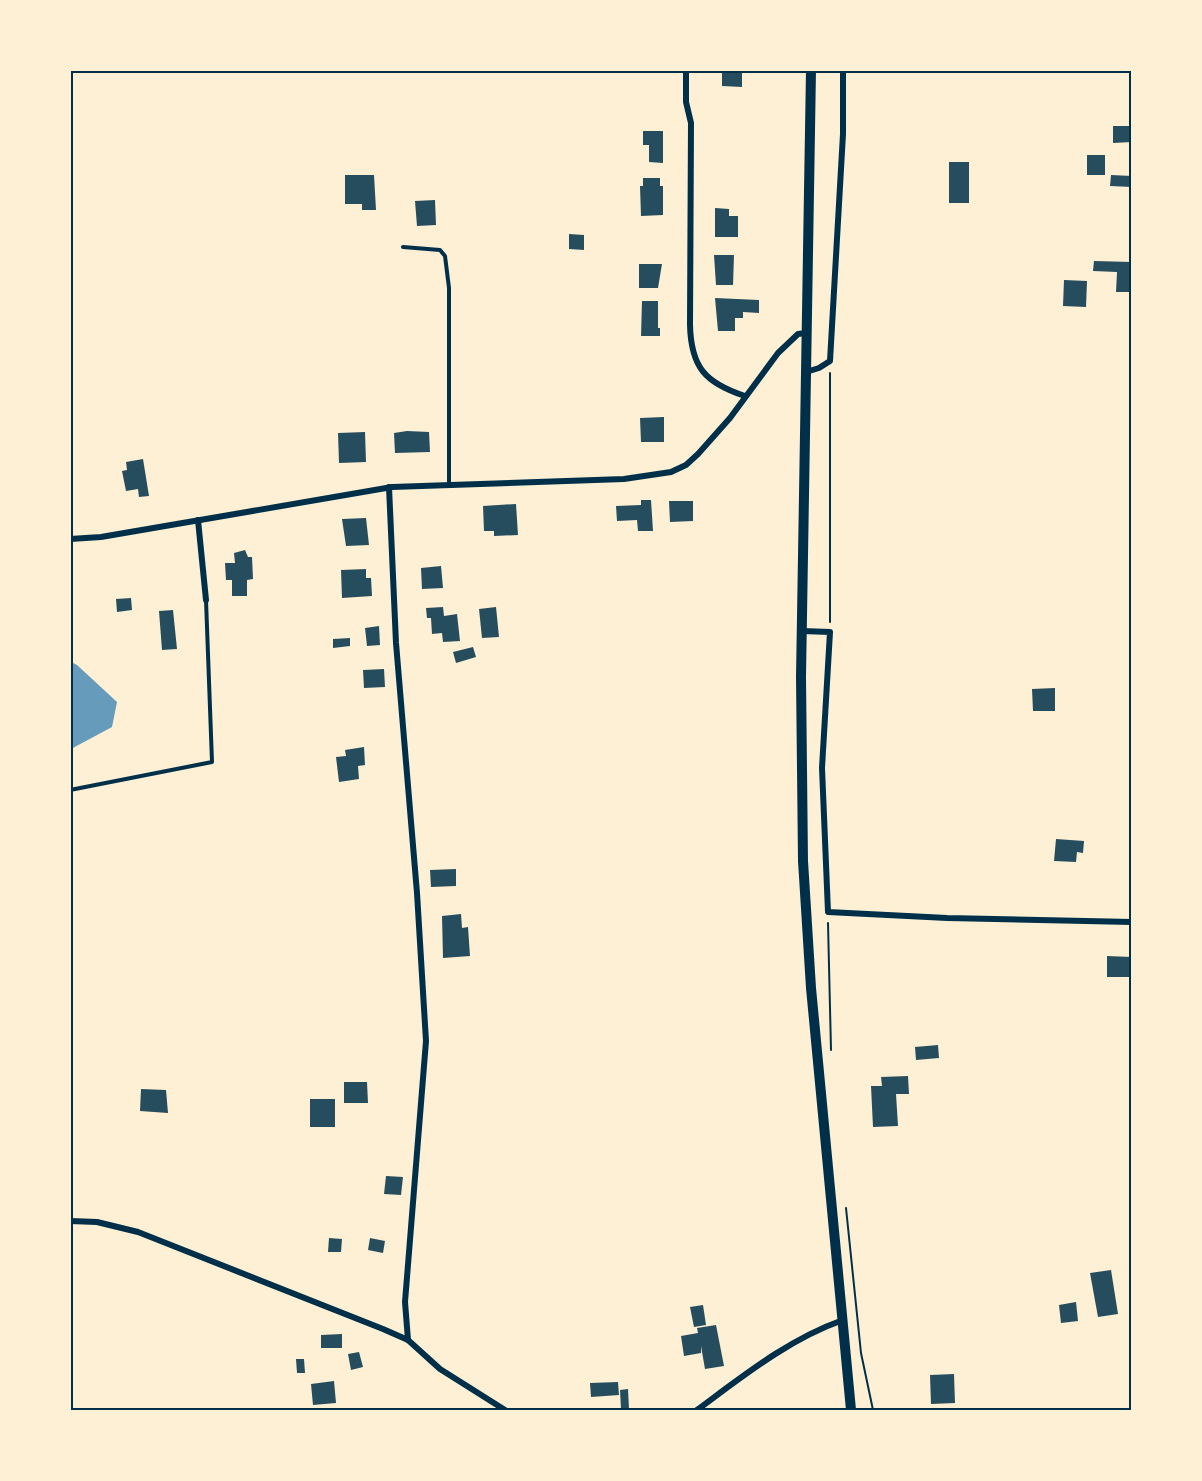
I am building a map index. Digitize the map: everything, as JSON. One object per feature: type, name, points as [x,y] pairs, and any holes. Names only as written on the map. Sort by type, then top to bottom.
[{"type":"main road","points":[[811,70],[802,631],[803,861],[811,988],[851,1410]]},
{"type":"street","points":[[686,70],[686,102],[692,123],[690,325],[692,354],[703,373],[717,385],[744,396]]},
{"type":"street","points":[[806,372],[830,361],[843,134],[843,70]]},
{"type":"street","points":[[70,539],[390,487],[449,483],[624,479],[671,472],[686,465],[698,454],[778,353],[798,334],[806,333]]},
{"type":"street","points":[[390,487],[396,643],[417,893],[426,1041],[405,1302],[408,1340]]},
{"type":"street","points":[[198,520],[206,600]]},
{"type":"street","points":[[802,631],[830,632],[822,768],[828,912],[947,918],[1131,922]]},
{"type":"street","points":[[70,1221],[97,1222],[138,1232],[408,1340],[440,1369],[506,1410]]},
{"type":"street","points":[[697,1410],[751,1370],[815,1329],[843,1320]]},
{"type":"lane","points":[[403,247],[440,250],[446,256],[449,483]]},
{"type":"lane","points":[[70,790],[212,762],[206,600]]},
{"type":"path","points":[[830,361],[828,587],[830,632]]},
{"type":"path","points":[[828,912],[831,1050]]},
{"type":"path","points":[[846,1206],[861,1353],[873,1410]]},
{"type":"water","points":[[71,662],[117,702],[112,727],[71,749]]},
{"type":"building","points":[[722,70],[742,70],[742,87],[722,86]]},
{"type":"building","points":[[1113,126],[1132,126],[1132,142],[1113,143]]},
{"type":"building","points":[[643,131],[663,131],[663,163],[649,162],[649,145],[643,145]]},
{"type":"building","points":[[1087,155],[1105,155],[1105,175],[1087,175]]},
{"type":"building","points":[[949,162],[969,162],[969,203],[949,203]]},
{"type":"building","points":[[345,175],[374,175],[376,210],[362,210],[362,204],[345,204]]},
{"type":"building","points":[[1111,175],[1132,176],[1132,187],[1110,186]]},
{"type":"building","points":[[643,178],[660,178],[660,186],[663,186],[663,215],[641,216],[640,186],[643,186]]},
{"type":"building","points":[[435,200],[436,225],[417,226],[415,201]]},
{"type":"building","points":[[715,208],[729,209],[729,216],[738,216],[738,237],[715,237]]},
{"type":"building","points":[[569,234],[584,235],[584,250],[569,249]]},
{"type":"building","points":[[714,255],[734,255],[733,285],[716,285]]},
{"type":"building","points":[[1094,261],[1132,262],[1132,292],[1116,292],[1117,272],[1093,271]]},
{"type":"building","points":[[639,264],[662,264],[658,288],[639,288]]},
{"type":"building","points":[[1064,280],[1087,281],[1086,307],[1063,306]]},
{"type":"building","points":[[715,298],[759,300],[759,313],[743,312],[743,318],[735,318],[735,331],[718,331]]},
{"type":"building","points":[[642,301],[658,301],[660,336],[641,336]]},
{"type":"building","points":[[664,417],[664,442],[641,442],[640,418]]},
{"type":"building","points":[[365,432],[366,462],[339,463],[338,433]]},
{"type":"building","points":[[429,432],[430,452],[395,453],[394,433]]},
{"type":"building","points":[[143,459],[149,496],[139,497],[138,489],[126,491],[122,471],[127,470],[126,462]]},
{"type":"building","points":[[641,500],[651,500],[653,531],[638,531],[637,520],[617,521],[616,506],[641,505]]},
{"type":"building","points":[[669,501],[693,501],[693,521],[670,522]]},
{"type":"building","points":[[516,504],[518,535],[494,536],[494,531],[484,531],[483,506]]},
{"type":"building","points":[[366,518],[369,545],[346,546],[342,519]]},
{"type":"building","points":[[245,550],[248,557],[252,557],[253,579],[247,580],[247,596],[232,596],[232,580],[226,580],[225,563],[235,563],[234,553]]},
{"type":"building","points":[[441,566],[443,588],[422,589],[421,568]]},
{"type":"building","points":[[366,569],[366,578],[371,578],[372,596],[342,598],[341,570]]},
{"type":"building","points":[[131,598],[132,610],[117,612],[116,599]]},
{"type":"building","points":[[443,607],[444,616],[457,614],[460,641],[443,642],[442,633],[432,634],[431,618],[427,618],[426,608]]},
{"type":"building","points":[[496,607],[499,637],[482,638],[479,609]]},
{"type":"building","points":[[173,610],[177,649],[162,650],[159,611]]},
{"type":"building","points":[[379,626],[380,645],[367,646],[365,628]]},
{"type":"building","points":[[350,638],[350,646],[333,648],[333,639]]},
{"type":"building","points":[[473,647],[476,657],[456,663],[453,652]]},
{"type":"building","points":[[384,669],[385,687],[364,688],[363,670]]},
{"type":"building","points":[[1055,688],[1055,711],[1033,711],[1032,689]]},
{"type":"building","points":[[364,747],[365,765],[358,766],[359,779],[339,782],[336,757],[346,756],[345,750]]},
{"type":"building","points":[[1056,839],[1084,841],[1083,853],[1077,852],[1076,862],[1054,861]]},
{"type":"building","points":[[456,869],[456,886],[431,887],[430,870]]},
{"type":"building","points":[[461,914],[462,928],[468,927],[470,956],[443,958],[442,916]]},
{"type":"building","points":[[1107,956],[1132,957],[1132,977],[1107,977]]},
{"type":"building","points":[[938,1045],[939,1058],[916,1060],[915,1047]]},
{"type":"building","points":[[908,1076],[909,1094],[896,1094],[898,1126],[873,1127],[871,1086],[882,1086],[881,1077]]},
{"type":"building","points":[[344,1082],[367,1082],[368,1103],[344,1103]]},
{"type":"building","points":[[141,1089],[166,1090],[168,1113],[140,1111]]},
{"type":"building","points":[[310,1099],[335,1099],[335,1127],[310,1127]]},
{"type":"building","points":[[386,1176],[403,1177],[401,1195],[384,1194]]},
{"type":"building","points":[[329,1238],[342,1239],[341,1252],[328,1252]]},
{"type":"building","points":[[370,1238],[385,1241],[383,1253],[368,1250]]},
{"type":"building","points":[[1111,1270],[1118,1314],[1098,1317],[1090,1273]]},
{"type":"building","points":[[1076,1302],[1078,1321],[1061,1323],[1059,1305]]},
{"type":"building","points":[[703,1305],[706,1325],[694,1327],[690,1307]]},
{"type":"building","points":[[716,1325],[724,1366],[705,1369],[701,1346],[701,1353],[684,1356],[681,1336],[698,1333],[697,1328]]},
{"type":"building","points":[[342,1334],[342,1348],[321,1348],[321,1335]]},
{"type":"building","points":[[359,1352],[363,1367],[351,1370],[348,1354]]},
{"type":"building","points":[[296,1359],[304,1359],[305,1373],[297,1373]]},
{"type":"building","points":[[954,1374],[955,1403],[931,1404],[930,1375]]},
{"type":"building","points":[[334,1381],[336,1403],[313,1405],[311,1384]]},
{"type":"building","points":[[618,1382],[619,1395],[591,1397],[590,1383]]},
{"type":"building","points":[[628,1389],[629,1409],[621,1409],[620,1390]]}]
